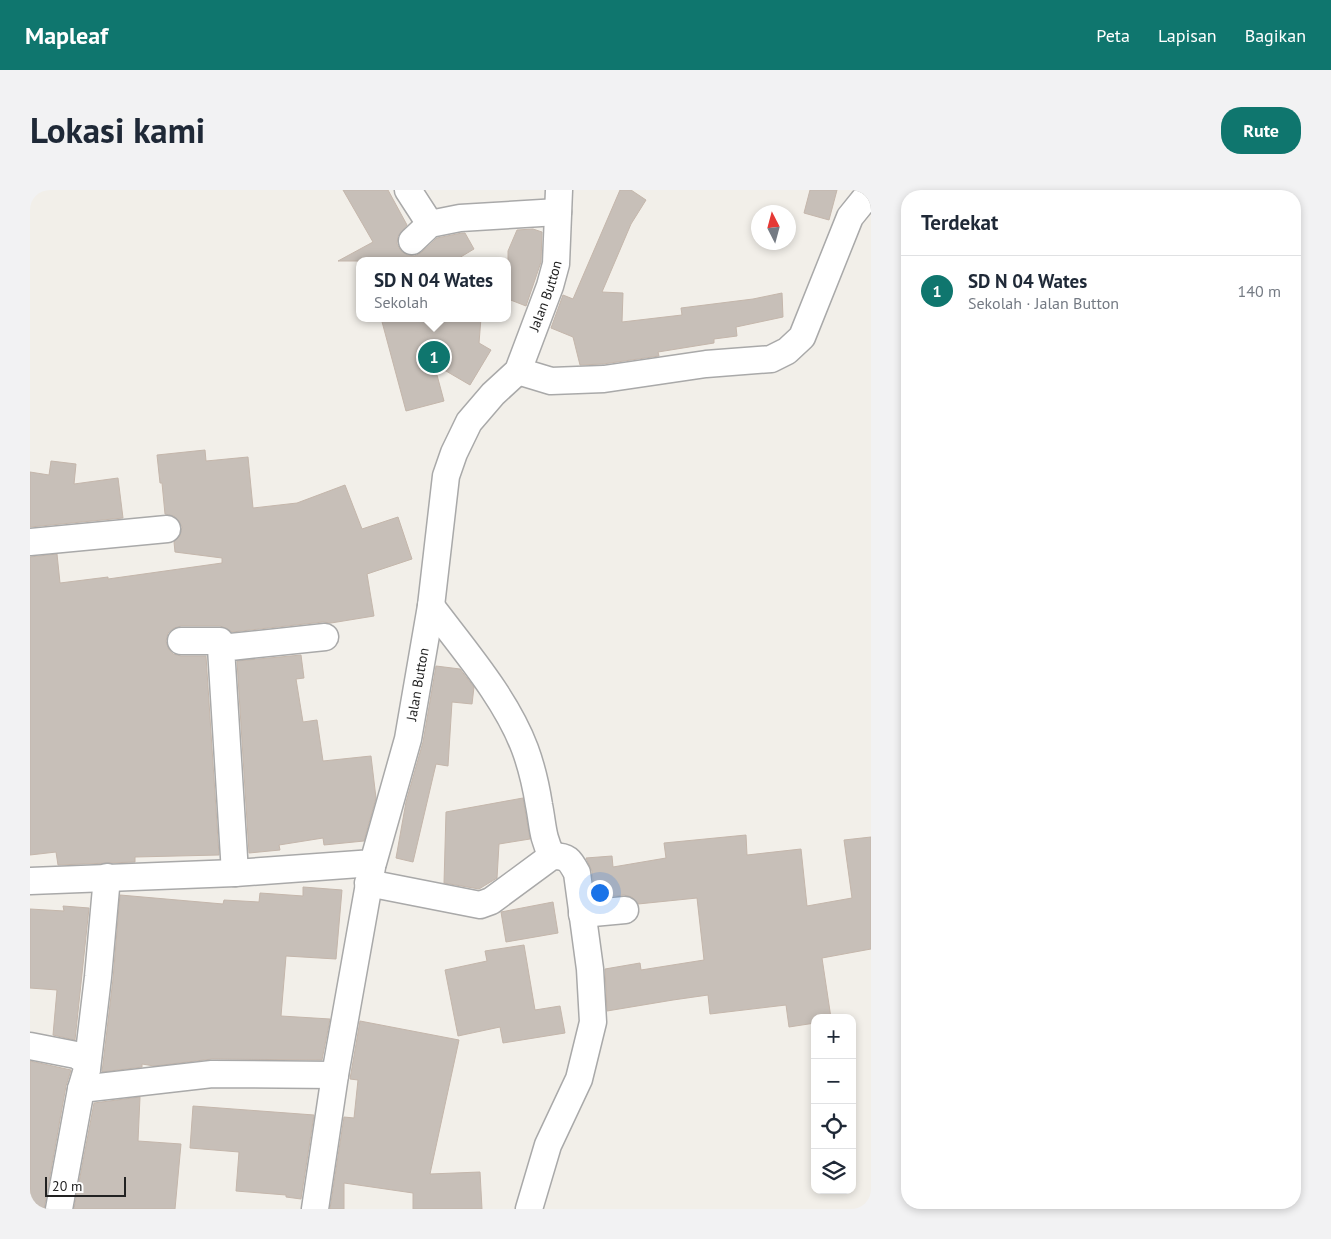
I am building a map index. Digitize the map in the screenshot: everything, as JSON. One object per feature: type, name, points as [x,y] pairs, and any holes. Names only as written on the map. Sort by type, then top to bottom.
[{"type":"street","points":[[408,190],[430,224]]},
{"type":"street","points":[[518,371],[551,381],[604,379],[706,364],[770,359],[787,351],[802,337],[850,217],[871,192]]},
{"type":"street","points":[[412,242],[430,224],[559,201]]},
{"type":"street","name":"Jalan Button","points":[[315,1209],[335,1075],[370,873],[408,739],[431,606],[446,476],[454,453],[469,422],[518,371],[550,286],[556,264],[559,201]]},
{"type":"street","points":[[30,542],[167,529]]},
{"type":"street","points":[[431,606],[507,711],[521,739],[533,770],[544,838],[552,856]]},
{"type":"street","points":[[221,648],[326,637]]},
{"type":"street","points":[[181,641],[220,641],[234,873]]},
{"type":"street","points":[[30,881],[234,873],[370,873],[480,905],[491,901],[552,856],[562,856],[570,861],[577,873],[590,969],[593,1022],[579,1079],[548,1144],[529,1209]]},
{"type":"street","points":[[59,1209],[84,1079],[98,977],[107,877]]},
{"type":"street","points":[[582,914],[625,910]]},
{"type":"street","points":[[30,1046],[76,1055],[84,1060],[84,1079]]},
{"type":"street","points":[[84,1079],[212,1074],[335,1075]]},
{"type":"building","points":[[343,190],[388,190],[407,225],[398,236],[397,244],[401,251],[407,255],[415,256],[437,238],[462,233],[465,233],[474,249],[461,257],[356,257],[356,261],[338,261],[373,242]]},
{"type":"building","points":[[620,190],[631,190],[646,200],[631,224],[602,292],[623,293],[622,322],[682,315],[681,308],[753,299],[782,293],[783,317],[736,327],[737,336],[714,339],[714,343],[658,352],[659,356],[603,364],[580,365],[573,337],[551,328],[563,295],[573,299]]},
{"type":"building","points":[[810,190],[837,190],[829,220],[804,213]]},
{"type":"building","points":[[533,229],[542,232],[541,262],[526,306],[511,300],[511,257],[508,257],[508,251],[517,230]]},
{"type":"building","points":[[382,322],[481,322],[479,343],[491,350],[470,385],[434,364],[444,401],[406,411]]},
{"type":"building","points":[[205,450],[206,461],[248,457],[253,508],[297,503],[345,485],[362,529],[398,517],[412,559],[367,574],[374,616],[331,623],[323,622],[232,632],[220,626],[181,626],[174,628],[168,633],[166,641],[168,648],[173,654],[181,656],[206,656],[219,855],[135,857],[135,862],[58,865],[56,852],[30,855],[30,557],[57,554],[60,583],[108,577],[108,579],[222,563],[222,558],[175,552],[174,542],[180,536],[182,527],[174,516],[165,514],[162,483],[160,483],[157,455]]},
{"type":"building","points":[[51,461],[76,464],[74,484],[118,478],[123,518],[30,527],[30,472],[49,475]]},
{"type":"building","points":[[301,655],[304,678],[296,679],[303,722],[317,720],[323,761],[371,756],[376,798],[364,841],[324,845],[323,838],[279,845],[280,850],[249,853],[237,661]]},
{"type":"building","points":[[436,666],[460,669],[474,687],[472,704],[452,702],[448,766],[436,764],[413,862],[396,858],[406,802],[423,742]]},
{"type":"building","points":[[523,798],[530,839],[499,844],[497,878],[479,889],[444,883],[446,812]]},
{"type":"building","points":[[746,835],[747,855],[801,849],[807,906],[852,898],[844,840],[871,837],[871,949],[822,958],[830,1014],[811,1014],[811,1024],[789,1027],[786,1005],[710,1014],[708,995],[607,1011],[605,969],[640,963],[641,970],[704,960],[697,898],[638,904],[632,897],[624,895],[595,898],[592,871],[586,858],[612,856],[613,867],[666,858],[664,843]]},
{"type":"building","points":[[303,887],[342,890],[336,959],[286,956],[281,1016],[330,1019],[322,1060],[212,1059],[154,1066],[142,1064],[142,1067],[102,1072],[113,979],[120,895],[223,904],[224,900],[259,902],[260,893],[303,896]]},
{"type":"building","points":[[553,902],[558,933],[506,942],[501,912]]},
{"type":"building","points":[[63,906],[89,908],[75,1040],[53,1035],[57,990],[30,988],[30,909],[64,911]]},
{"type":"building","points":[[524,945],[535,1010],[560,1006],[565,1033],[503,1043],[500,1027],[458,1036],[445,970],[487,961],[485,951]]},
{"type":"building","points":[[360,1021],[459,1040],[430,1174],[480,1172],[482,1209],[413,1209],[413,1193],[344,1183],[344,1209],[330,1209],[344,1117],[354,1118],[358,1080],[350,1079]]},
{"type":"building","points":[[30,1061],[71,1070],[66,1086],[44,1209],[30,1209]]},
{"type":"building","points":[[140,1097],[138,1141],[181,1144],[175,1209],[74,1209],[94,1103]]},
{"type":"building","points":[[193,1106],[314,1115],[301,1199],[286,1197],[286,1195],[236,1191],[239,1152],[190,1148]]},
{"type":"place","name":"SD N 04 Wates","points":[[434,357]]}]
